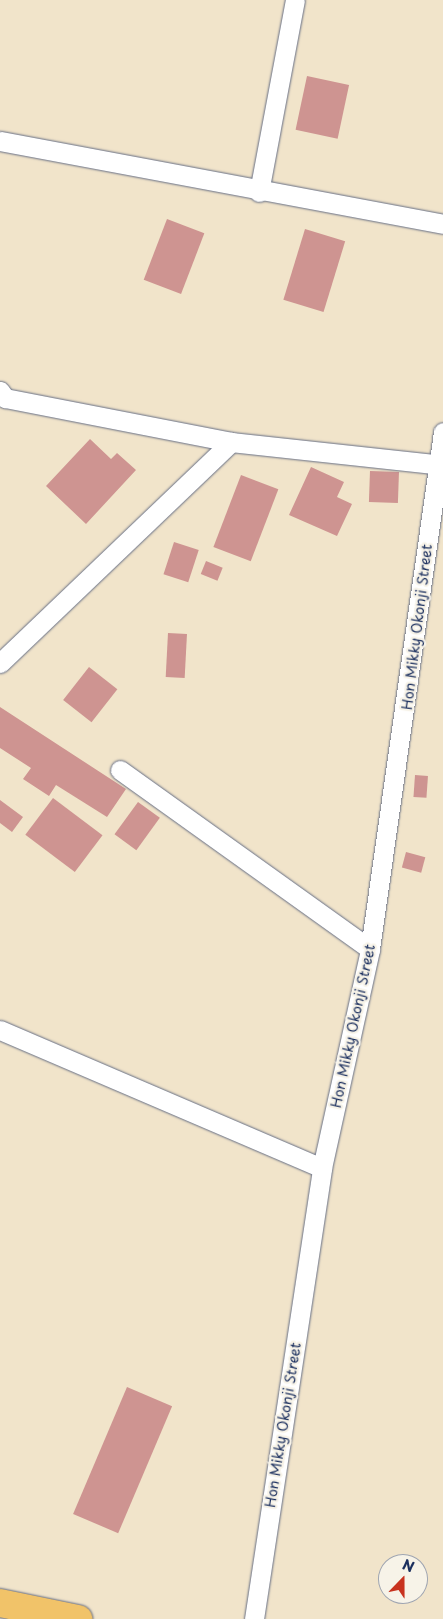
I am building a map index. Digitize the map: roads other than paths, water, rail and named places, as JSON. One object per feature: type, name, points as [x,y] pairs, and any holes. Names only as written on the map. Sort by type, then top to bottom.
[{"type":"main road","points":[[0,1603],[78,1619]]},
{"type":"street","points":[[259,192],[295,0]]},
{"type":"street","points":[[0,141],[259,192],[443,224]]},
{"type":"street","points":[[0,391],[5,398],[231,442],[440,464]]},
{"type":"street","name":"Hon Mikky Okonji Street","points":[[254,1619],[322,1168],[370,949],[405,728],[443,432]]},
{"type":"street","points":[[0,663],[231,442]]},
{"type":"street","points":[[120,770],[370,949]]},
{"type":"street","points":[[0,1030],[322,1168]]}]
